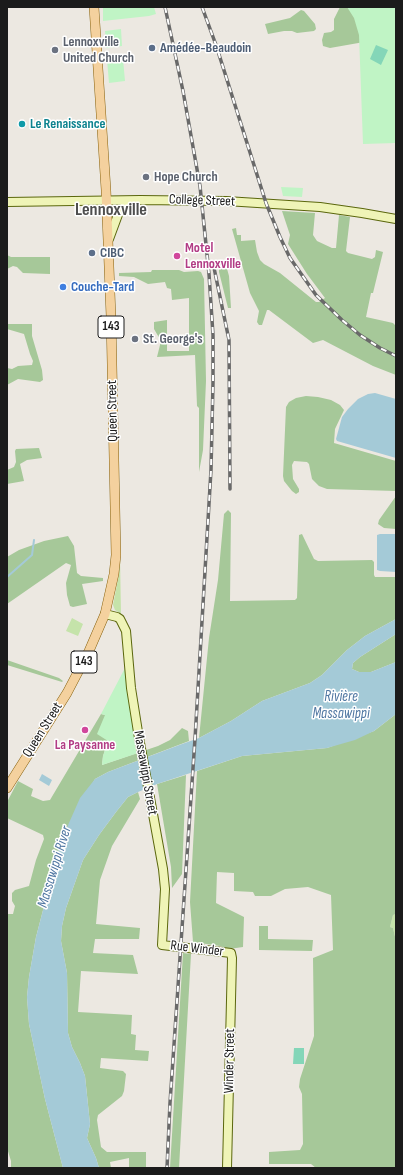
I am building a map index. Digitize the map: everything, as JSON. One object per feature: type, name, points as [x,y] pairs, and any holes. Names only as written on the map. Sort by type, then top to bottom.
[{"type":"main road","name":"Queen Street","points":[[7,788],[67,693],[89,651],[105,614],[112,586],[116,555],[108,242],[94,7]]},
{"type":"street","points":[[108,242],[120,212],[128,204],[140,200]]},
{"type":"street","name":"College Street","points":[[7,202],[206,200],[348,210],[396,219]]},
{"type":"street","name":"Massawippi Street","points":[[105,614],[122,620],[125,628],[131,688],[141,755],[164,880],[162,945]]},
{"type":"street","name":"Winder Street","points":[[162,945],[231,953],[232,968],[227,1168]]},
{"type":"green space","points":[[103,7],[154,7],[156,14],[103,21]]},
{"type":"green space","points":[[340,7],[396,7],[396,30],[364,42],[330,48],[323,46],[322,40],[324,33],[334,30],[334,19]]},
{"type":"green space","points":[[347,7],[396,7],[396,143],[363,144],[359,35],[354,18]]},
{"type":"green space","points":[[301,10],[304,11],[315,24],[316,29],[314,31],[297,33],[292,31],[284,31],[268,34],[265,24],[290,18]]},
{"type":"green space","points":[[121,29],[122,46],[106,48],[105,31]]},
{"type":"green space","points":[[376,45],[388,50],[381,65],[370,59]]},
{"type":"green space","points":[[123,59],[125,81],[109,83],[107,60]]},
{"type":"green space","points":[[281,187],[303,188],[302,197],[283,196]]},
{"type":"green space","points":[[282,211],[315,213],[313,235],[317,241],[332,248],[336,248],[339,215],[350,217],[346,251],[348,253],[372,259],[375,257],[376,250],[383,252],[373,293],[371,293],[366,317],[393,323],[396,326],[396,375],[373,366],[323,340],[313,343],[269,310],[267,310],[262,325],[259,325],[257,322],[259,311],[250,293],[232,229],[236,228],[237,235],[241,235],[241,241],[255,240],[260,260],[264,264],[280,273],[316,302],[319,302],[325,298],[307,274],[288,244],[290,235]]},
{"type":"green space","points":[[7,255],[11,257],[50,257],[50,274],[23,273],[17,267],[13,266],[7,269]]},
{"type":"green space","points":[[219,261],[226,265],[229,276],[231,308],[228,308],[219,272]]},
{"type":"green space","points":[[152,270],[179,270],[184,272],[198,271],[201,272],[204,279],[206,381],[203,450],[199,472],[199,408],[197,406],[195,355],[157,357],[161,341],[154,329],[154,322],[167,320],[167,351],[189,351],[189,298],[172,300],[171,289],[167,288],[165,282],[148,284],[134,277],[119,276],[119,273],[151,272]]},
{"type":"green space","points":[[7,324],[32,324],[32,336],[42,370],[43,380],[40,382],[18,379],[7,385],[7,368],[12,369],[18,366],[32,365],[33,361],[24,334],[7,329]]},
{"type":"green space","points":[[306,396],[331,400],[340,405],[344,410],[335,429],[334,443],[396,461],[396,491],[327,489],[319,486],[312,479],[309,464],[307,462],[294,461],[292,465],[293,479],[299,489],[299,492],[296,494],[292,491],[284,481],[283,476],[286,407],[289,402],[296,398]]},
{"type":"green space","points":[[39,448],[42,458],[27,460],[20,464],[24,481],[7,484],[7,470],[14,467],[16,462],[16,449]]},
{"type":"green space","points":[[396,496],[396,529],[384,528],[378,524],[379,520]]},
{"type":"green space","points":[[228,510],[231,513],[230,601],[295,600],[297,598],[299,535],[302,534],[314,559],[318,561],[372,560],[374,562],[375,577],[396,577],[396,619],[365,636],[347,650],[322,675],[310,683],[262,701],[231,721],[199,738],[209,638],[218,580],[224,514]]},
{"type":"green space","points":[[68,536],[74,546],[77,573],[81,576],[103,578],[103,581],[82,584],[87,604],[73,607],[70,606],[66,583],[71,565],[66,563],[7,604],[7,557],[19,550],[44,541]]},
{"type":"green space","points":[[120,557],[121,614],[115,610],[113,605],[119,574]]},
{"type":"green space","points":[[72,618],[83,624],[78,636],[66,631]]},
{"type":"green space","points":[[396,634],[396,662],[371,672],[359,672],[352,669],[353,663],[360,657]]},
{"type":"green space","points":[[7,660],[59,678],[63,681],[62,682],[7,665]]},
{"type":"green space","points":[[125,668],[138,753],[102,765],[103,756],[108,741],[97,734],[105,715],[101,714]]},
{"type":"green space","points":[[101,714],[105,715],[108,741],[103,756],[102,765],[158,746],[170,740],[182,728],[188,731],[189,741],[108,772],[95,779],[61,841],[36,937],[27,997],[29,1024],[45,1099],[63,1168],[11,1168],[11,1161],[7,1148],[7,914],[13,914],[15,906],[12,901],[12,893],[15,890],[29,886],[36,860],[44,839],[43,835],[7,818],[7,802],[18,781],[33,789],[31,796],[43,801],[50,800]]},
{"type":"green space","points":[[396,714],[396,914],[393,915],[390,927],[393,928],[396,941],[396,1168],[316,1168],[311,1164],[269,1164],[269,1152],[300,1150],[303,1144],[302,1094],[299,1087],[300,1079],[314,1036],[313,958],[333,950],[331,895],[308,887],[285,889],[271,896],[255,896],[253,892],[234,891],[234,873],[217,872],[216,903],[244,917],[243,947],[229,949],[220,946],[193,942],[190,902],[197,771],[242,756],[327,748],[374,731]]},
{"type":"green space","points":[[186,775],[182,874],[172,888],[171,867],[157,784]]},
{"type":"green space","points":[[138,792],[140,799],[112,846],[100,880],[96,924],[140,928],[139,939],[95,939],[93,953],[133,955],[138,974],[81,971],[78,1012],[132,1015],[131,1034],[136,1035],[135,1050],[149,1051],[148,1061],[101,1058],[100,1068],[123,1071],[126,1074],[122,1096],[98,1115],[97,1120],[101,1147],[107,1152],[146,1152],[146,1167],[161,1168],[129,1168],[129,1158],[110,1162],[111,1168],[99,1168],[87,1138],[90,1124],[85,1076],[72,1047],[68,1033],[67,973],[61,941],[62,926],[66,908],[83,860],[99,835],[128,797]]},
{"type":"green space","points":[[396,914],[396,941],[393,928],[390,927],[393,915]]},
{"type":"green space","points":[[259,926],[268,926],[268,939],[313,940],[312,951],[259,950]]},
{"type":"green space","points":[[183,953],[191,954],[179,1168],[170,1168]]},
{"type":"green space","points":[[294,1048],[304,1048],[304,1064],[293,1064]]},
{"type":"water","points":[[375,393],[396,399],[396,458],[337,441],[336,439],[342,417],[348,409],[358,399],[368,394]]},
{"type":"water","points":[[396,534],[396,572],[377,570],[377,535]]},
{"type":"water","name":"Rivière Massawippi","points":[[396,619],[396,634],[353,663],[352,669],[359,672],[371,672],[396,662],[396,714],[374,731],[355,740],[327,748],[242,756],[157,784],[138,792],[128,797],[99,835],[83,860],[66,908],[62,926],[61,941],[67,973],[68,1033],[72,1047],[85,1076],[90,1124],[87,1138],[99,1168],[63,1168],[45,1099],[29,1024],[27,997],[36,937],[61,841],[80,798],[95,779],[108,772],[199,738],[231,721],[262,701],[310,683],[322,675],[347,650],[365,636]]},
{"type":"water","points":[[42,774],[52,780],[49,786],[39,780]]},
{"type":"waterway","points":[[7,577],[32,555],[34,540]]},
{"type":"railway","points":[[165,7],[183,91],[200,186],[209,274],[213,335],[211,470],[167,1168]]},
{"type":"railway","points":[[202,7],[216,45],[266,203],[290,258],[316,295],[342,320],[360,335],[396,356]]},
{"type":"railway","points":[[213,263],[229,340],[230,489]]},
{"type":"place","name":"Amédée-Beaudoin","points":[[152,48]]},
{"type":"place","name":"Lennoxville United Church","points":[[55,50]]},
{"type":"place","name":"Le Renaissance","points":[[22,124]]},
{"type":"place","name":"Hope Church","points":[[146,177]]},
{"type":"place","name":"CIBC","points":[[92,253]]},
{"type":"place","name":"Motel Lennoxville","points":[[177,256]]},
{"type":"place","name":"Couche-Tard","points":[[63,287]]},
{"type":"place","name":"St. George's","points":[[135,339]]},
{"type":"place","name":"La Paysanne","points":[[85,730]]},
{"type":"district","name":"Lennoxville","points":[[111,210]]},
{"type":"water label","name":"Massawippi River","points":[[55,867]]}]
